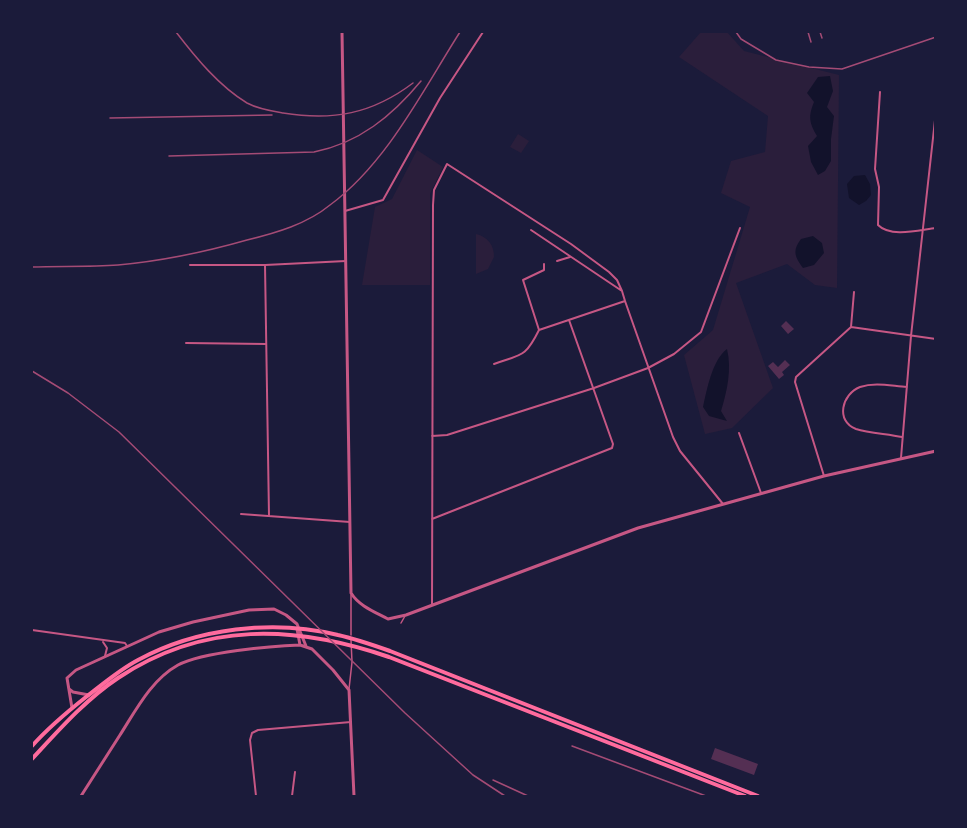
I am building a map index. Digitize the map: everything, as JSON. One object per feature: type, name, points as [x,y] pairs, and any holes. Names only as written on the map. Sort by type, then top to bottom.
[{"type":"main road","points":[[32,746],[104,681],[152,652],[194,637],[244,629],[307,630],[343,636],[390,651],[443,675],[745,796]]},
{"type":"main road","points":[[32,759],[75,714],[108,686],[146,662],[185,646],[218,638],[265,633],[301,635],[355,645],[443,675],[758,796]]},
{"type":"street","points":[[342,32],[352,662],[349,690],[354,796]]},
{"type":"street","points":[[345,212],[383,200],[440,98],[483,32]]},
{"type":"street","points":[[880,92],[875,169],[879,187],[878,225],[890,231],[936,228]]},
{"type":"street","points":[[901,458],[911,336],[936,111]]},
{"type":"street","points":[[432,605],[433,205],[434,190],[447,164],[571,244],[617,280],[673,437],[680,451],[723,504]]},
{"type":"street","points":[[432,436],[447,435],[594,388],[648,368],[674,354],[701,332],[740,228]]},
{"type":"street","points":[[531,230],[622,291]]},
{"type":"street","points":[[557,261],[570,257]]},
{"type":"street","points":[[190,265],[265,265],[346,261]]},
{"type":"street","points":[[494,364],[523,354],[530,349],[539,330],[523,280],[542,272],[544,264]]},
{"type":"street","points":[[265,265],[269,516]]},
{"type":"street","points":[[824,476],[796,387],[796,377],[851,327],[854,292]]},
{"type":"street","points":[[539,330],[626,301]]},
{"type":"street","points":[[432,519],[612,448],[613,444],[569,319]]},
{"type":"street","points":[[851,327],[936,339]]},
{"type":"street","points":[[186,343],[266,344]]},
{"type":"street","points":[[902,437],[856,429],[846,422],[842,414],[843,404],[848,396],[858,388],[873,384],[907,387]]},
{"type":"street","points":[[739,433],[761,493]]},
{"type":"street","points":[[351,593],[362,605],[388,619],[406,615],[610,537],[824,476],[936,452]]},
{"type":"street","points":[[241,514],[350,522]]},
{"type":"street","points":[[72,708],[67,678],[70,674],[148,636],[176,627],[249,610],[274,609],[291,619],[301,630],[306,646]]},
{"type":"street","points":[[401,623],[406,615]]},
{"type":"street","points":[[291,619],[298,631],[300,645]]},
{"type":"street","points":[[32,630],[125,643],[127,646]]},
{"type":"street","points":[[102,641],[107,652],[103,658]]},
{"type":"street","points":[[81,796],[143,700],[160,678],[188,660],[212,655],[306,646],[328,664],[349,690]]},
{"type":"street","points":[[69,689],[89,695]]},
{"type":"street","points":[[256,796],[250,740],[252,733],[258,730],[351,722]]},
{"type":"street","points":[[292,796],[295,772]]},
{"type":"shaded area","points":[[701,32],[727,32],[744,51],[839,75],[837,288],[815,285],[787,264],[736,283],[773,388],[732,428],[705,434],[684,355],[713,330],[750,207],[721,193],[731,161],[765,152],[768,116],[679,57]]},
{"type":"shaded area","points":[[830,76],[833,91],[827,107],[834,116],[831,161],[825,171],[818,175],[811,162],[808,146],[817,136],[810,119],[814,102],[807,93],[818,77]]},
{"type":"shaded area","points":[[518,134],[529,141],[521,153],[510,147]]},
{"type":"shaded area","points":[[417,150],[443,167],[430,194],[430,285],[362,285],[375,207],[392,199]]},
{"type":"shaded area","points":[[865,175],[870,184],[871,195],[859,205],[849,198],[847,184],[854,176]]},
{"type":"shaded area","points":[[476,234],[490,242],[494,257],[488,269],[476,274]]},
{"type":"shaded area","points":[[813,236],[822,243],[824,253],[814,265],[803,268],[796,257],[796,247],[801,239]]},
{"type":"shaded area","points":[[727,349],[728,380],[721,411],[727,421],[709,416],[703,407],[717,360]]},
{"type":"building","points":[[786,321],[794,329],[788,334],[781,326]]},
{"type":"building","points":[[785,360],[790,365],[782,372],[784,375],[779,379],[768,366],[773,362],[778,367]]},
{"type":"building","points":[[715,748],[758,764],[754,775],[711,759]]},
{"type":"railway","points":[[176,32],[227,88],[247,103],[269,111],[319,116],[351,113],[382,102],[413,83]]},
{"type":"railway","points":[[32,267],[118,265],[167,258],[269,234],[311,218],[350,188],[386,147],[418,101],[460,32]]},
{"type":"railway","points":[[736,32],[741,39],[776,60],[809,67],[842,69],[936,37]]},
{"type":"railway","points":[[808,32],[811,42]]},
{"type":"railway","points":[[820,32],[822,38]]},
{"type":"railway","points":[[169,156],[314,152],[330,148],[374,126],[398,106],[421,81]]},
{"type":"railway","points":[[110,118],[272,115]]},
{"type":"railway","points":[[32,371],[68,393],[119,432],[405,713],[473,775],[505,796]]},
{"type":"railway","points":[[572,746],[706,796]]},
{"type":"railway","points":[[493,780],[528,796]]}]
